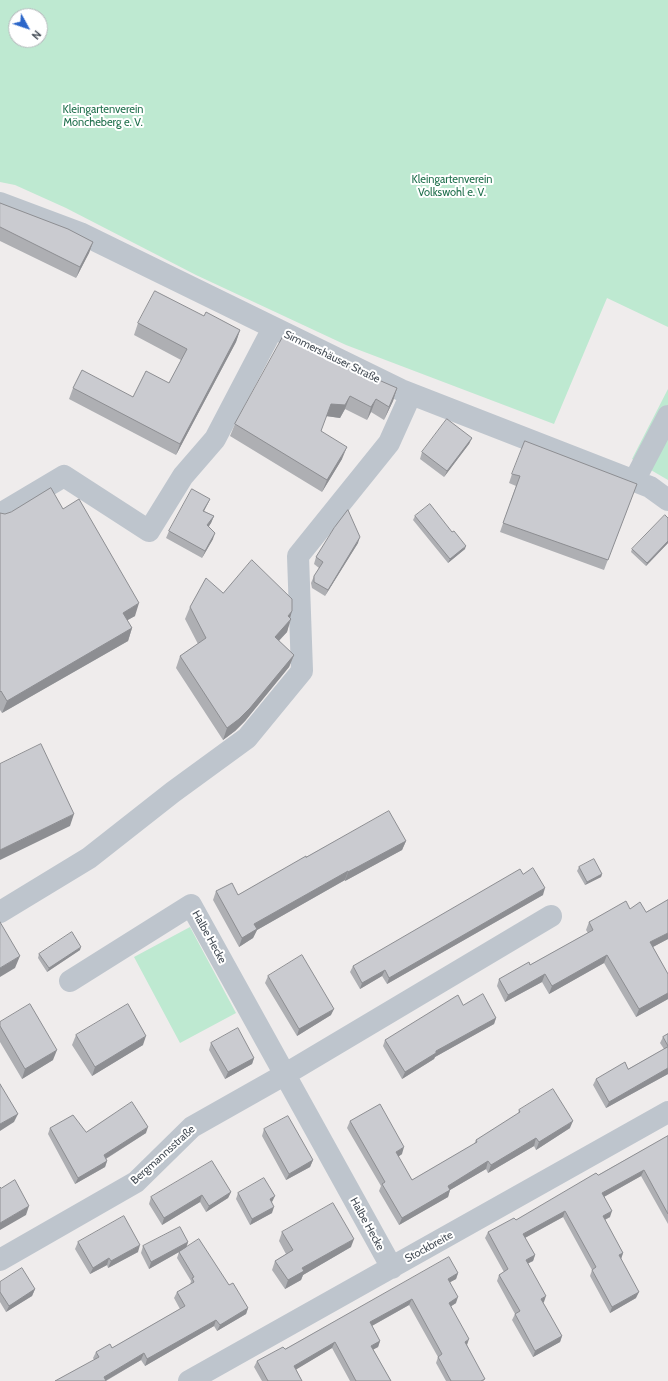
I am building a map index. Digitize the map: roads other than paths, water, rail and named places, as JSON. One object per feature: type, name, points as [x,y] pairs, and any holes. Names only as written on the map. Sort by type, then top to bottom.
[{"type":"street","name":"Simmershäuser Straße","points":[[0,203],[80,233],[411,394],[634,480],[650,487],[668,500]]},
{"type":"street","points":[[0,514],[64,476],[149,531],[183,476],[215,439],[273,328]]},
{"type":"street","points":[[0,912],[89,858],[173,792],[247,738],[302,671],[298,556],[389,443],[411,394]]},
{"type":"street","points":[[634,480],[668,416]]},
{"type":"street","name":"Halbe Hecke","points":[[70,981],[191,905],[392,1268]]},
{"type":"street","points":[[284,1075],[551,916]]},
{"type":"street","name":"Bergmannsstraße","points":[[0,1260],[136,1182],[192,1127],[284,1075]]},
{"type":"street","name":"Stockbreite","points":[[189,1381],[668,1112]]},
{"type":"park label","name":"Kleingartenverein Möncheberg e. V.","points":[[103,116]]},
{"type":"park label","name":"Kleingartenverein Volkswohl e. V.","points":[[452,186]]}]
